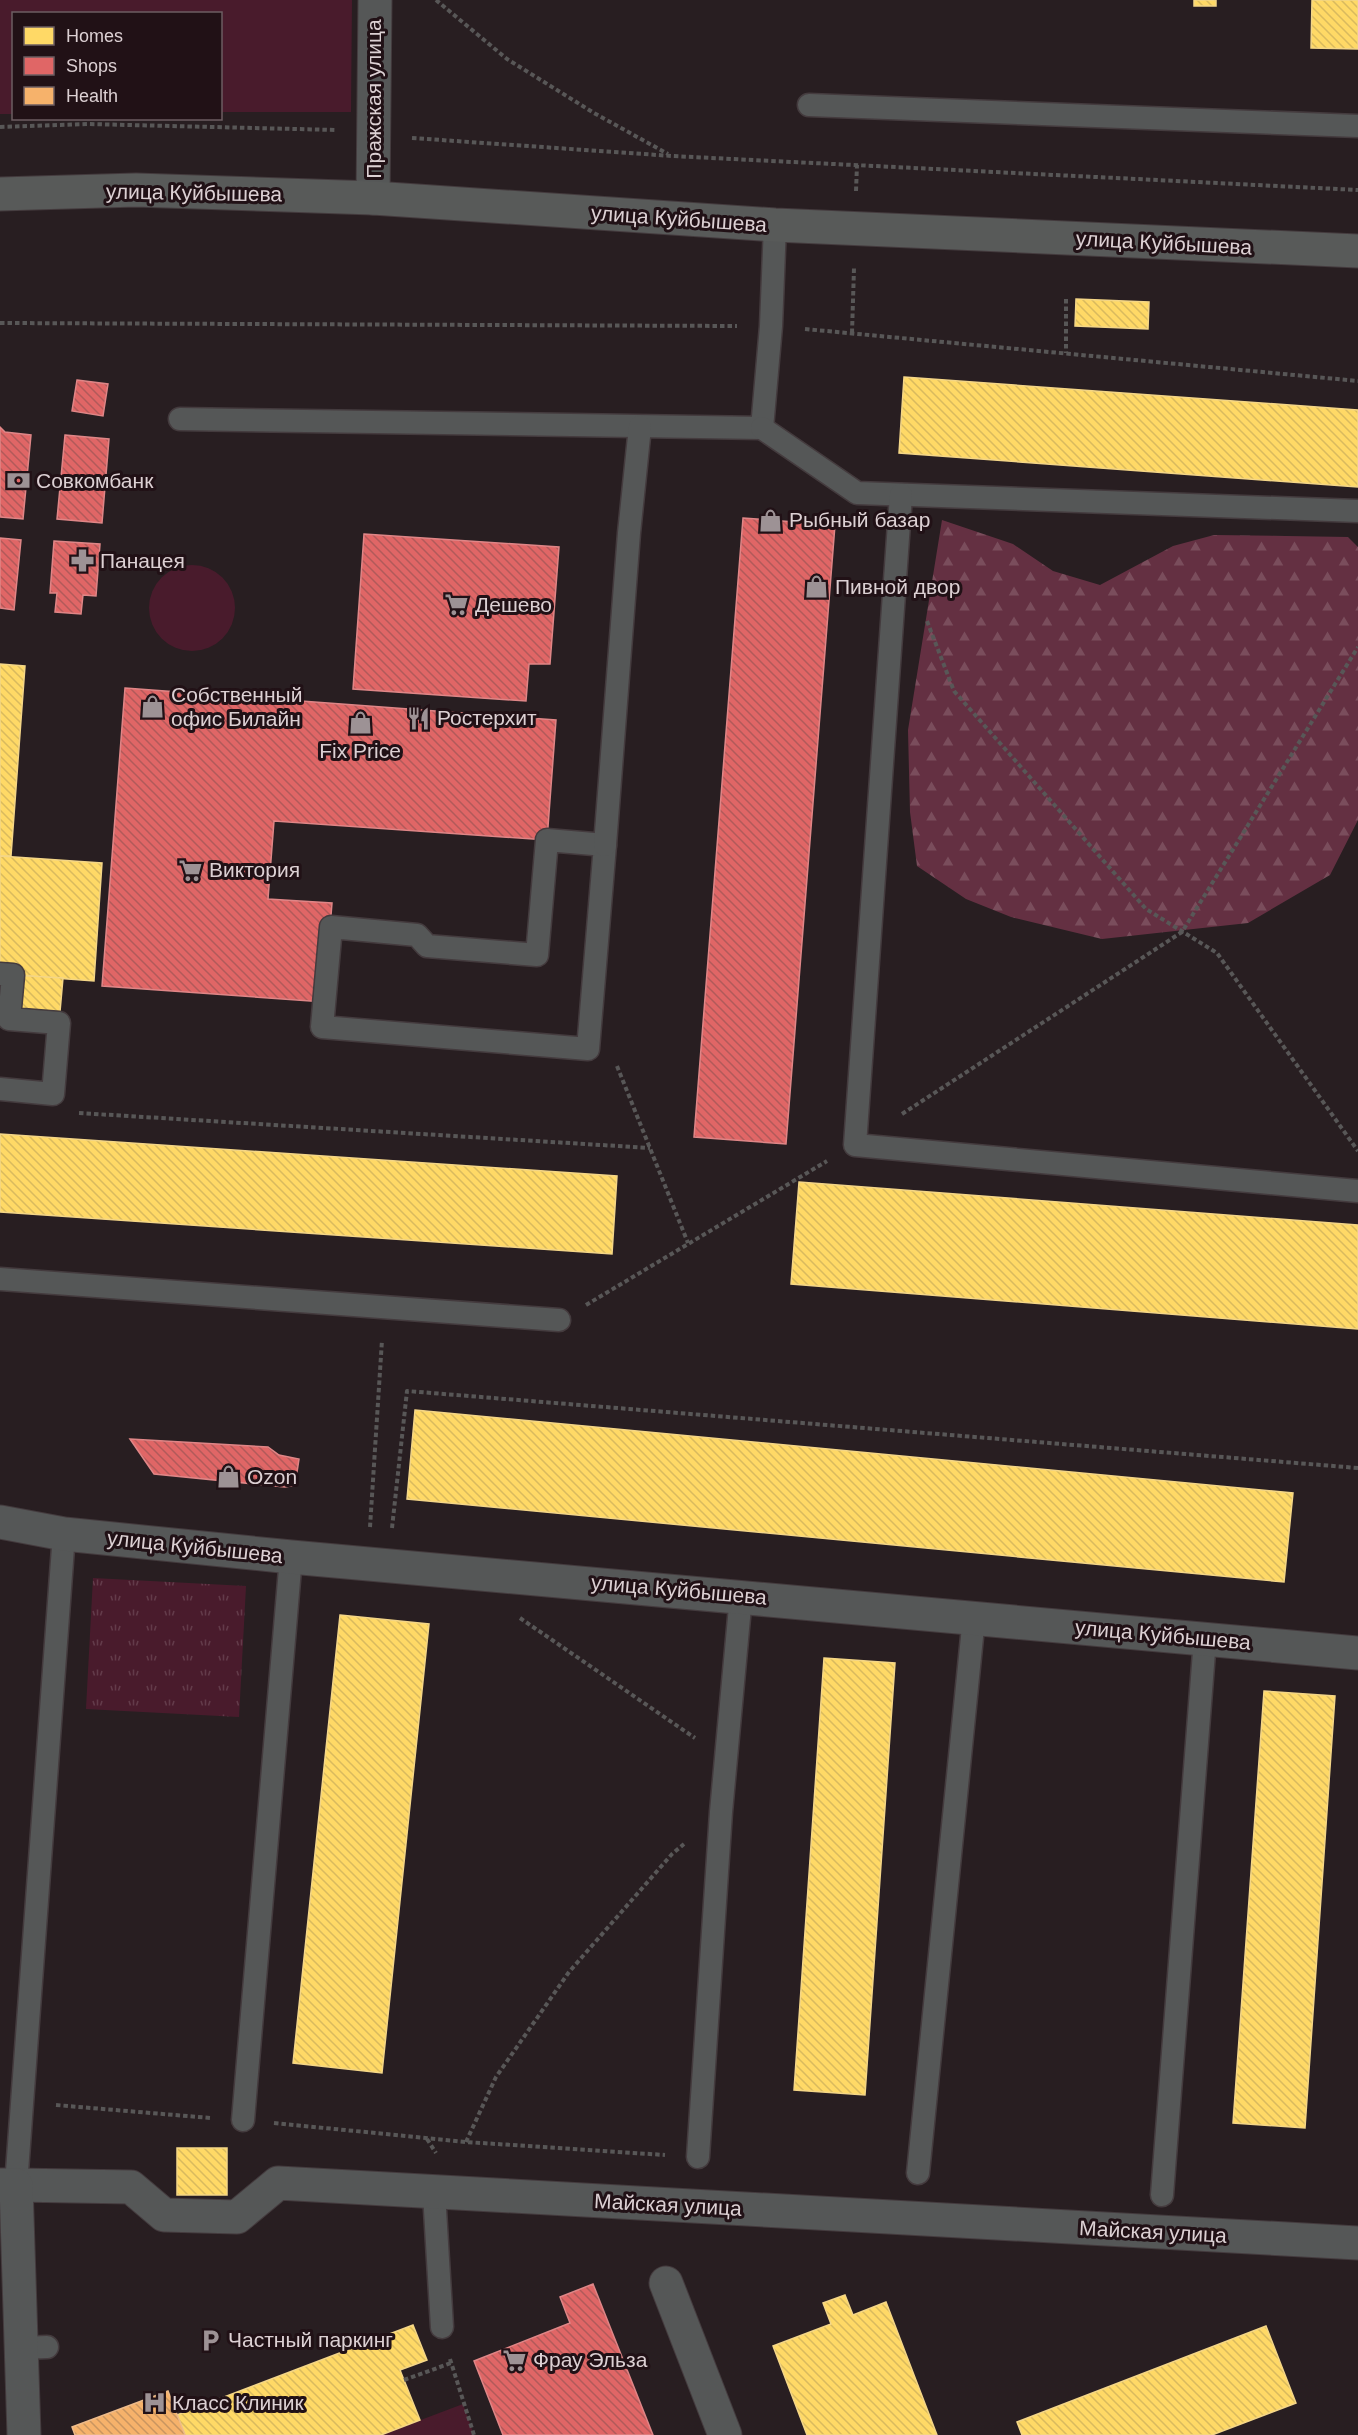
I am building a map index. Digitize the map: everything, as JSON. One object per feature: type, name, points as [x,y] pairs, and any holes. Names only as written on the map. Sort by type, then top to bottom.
[{"type":"main road","name":"улица Куйбышева","points":[[0,194],[136,190],[373,198],[775,225],[1358,251]]},
{"type":"street","name":"Пражская улица","points":[[373,198],[375,0]]},
{"type":"street","name":"улица Куйбышева","points":[[0,1522],[64,1534],[291,1557],[1358,1653]]},
{"type":"street","name":"Майская улица","points":[[8,2185],[131,2187],[164,2215],[237,2217],[278,2183],[1358,2243]]},
{"type":"street","points":[[8,2185],[34,2347],[24,2435]]},
{"type":"street","points":[[666,2283],[725,2435]]},
{"type":"lane","points":[[809,105],[1358,126]]},
{"type":"lane","points":[[762,428],[771,326],[775,225]]},
{"type":"lane","points":[[180,419],[762,428],[857,493],[1358,511]]},
{"type":"lane","points":[[605,845],[547,840],[537,955],[427,946],[417,935],[331,927],[322,1027],[588,1049],[605,845],[629,533],[640,427]]},
{"type":"lane","points":[[901,495],[855,1145],[1358,1191]]},
{"type":"lane","points":[[0,974],[13,975],[9,1019],[59,1023],[53,1094],[0,1089]]},
{"type":"lane","points":[[0,1279],[559,1320]]},
{"type":"lane","points":[[8,2185],[23,2103],[64,1534]]},
{"type":"lane","points":[[243,2120],[291,1557]]},
{"type":"lane","points":[[698,2157],[725,1759],[741,1596]]},
{"type":"lane","points":[[918,2173],[974,1617]]},
{"type":"lane","points":[[1162,2195],[1205,1639]]},
{"type":"lane","points":[[434,2193],[441,2327]]},
{"type":"path","points":[[436,0],[507,59],[594,113],[672,156]]},
{"type":"path","points":[[0,127],[88,124],[373,131],[402,138],[672,156],[1358,190]]},
{"type":"path","points":[[1065,299],[1066,353]]},
{"type":"path","points":[[0,323],[771,326],[1358,381]]},
{"type":"path","points":[[925,617],[954,691],[1146,909],[1217,952],[1358,1151]]},
{"type":"path","points":[[559,1320],[855,1145],[1182,932],[1358,647]]},
{"type":"path","points":[[616,1065],[688,1243]]},
{"type":"path","points":[[71,1112],[650,1148]]},
{"type":"path","points":[[378,1565],[384,1307]]},
{"type":"path","points":[[378,1565],[407,1391],[1358,1468]]},
{"type":"path","points":[[519,1618],[725,1759]]},
{"type":"path","points":[[466,2142],[496,2077],[569,1972],[672,1854],[721,1812]]},
{"type":"path","points":[[23,2103],[243,2120],[466,2142],[698,2157]]},
{"type":"path","points":[[441,2327],[474,2435]]},
{"type":"path","points":[[404,2380],[451,2363]]},
{"type":"green space","points":[[0,0],[352,0],[351,112],[222,112],[222,12],[12,12],[12,114],[0,114]]},
{"type":"green space","points":[[942,520],[1013,544],[1053,571],[1100,585],[1173,546],[1214,535],[1348,537],[1358,547],[1358,820],[1330,875],[1248,923],[1102,939],[1011,917],[966,899],[917,866],[910,812],[908,730]]},
{"type":"green space","points":[[192,565],[209,568],[223,577],[232,591],[235,608],[232,625],[223,639],[209,648],[192,651],[175,648],[161,639],[152,625],[149,608],[152,591],[161,577],[175,568]]},
{"type":"green space","points":[[93,1578],[246,1586],[239,1717],[86,1709]]},
{"type":"green space","points":[[463,2404],[474,2435],[381,2435]]},
{"type":"building: Homes","points":[[1194,0],[1216,0],[1216,6],[1194,6]]},
{"type":"building: Homes","points":[[1312,0],[1358,0],[1358,49],[1311,48]]},
{"type":"building: Homes","points":[[1076,299],[1149,302],[1148,329],[1075,326]]},
{"type":"building: Homes","points":[[904,377],[1358,410],[1358,487],[899,453]]},
{"type":"building: Homes","points":[[0,664],[25,666],[11,856],[0,856]]},
{"type":"building: Homes","points":[[0,856],[102,863],[94,981],[0,974]]},
{"type":"building: Homes","points":[[13,975],[63,978],[59,1023],[9,1019]]},
{"type":"building: Homes","points":[[0,1134],[617,1176],[612,1254],[0,1212]]},
{"type":"building: Homes","points":[[799,1182],[1358,1225],[1358,1329],[791,1284]]},
{"type":"building: Homes","points":[[415,1410],[1293,1493],[1284,1582],[407,1499]]},
{"type":"building: Homes","points":[[340,1615],[429,1624],[382,2073],[293,2063]]},
{"type":"building: Homes","points":[[824,1658],[895,1663],[865,2095],[794,2090]]},
{"type":"building: Homes","points":[[1264,1691],[1335,1696],[1305,2128],[1233,2123]]},
{"type":"building: Homes","points":[[177,2148],[227,2148],[227,2195],[177,2195]]},
{"type":"building: Homes","points":[[845,2295],[853,2315],[886,2302],[937,2435],[807,2435],[773,2346],[831,2324],[823,2303]]},
{"type":"building: Homes","points":[[413,2325],[427,2360],[400,2370],[420,2420],[381,2435],[185,2435],[177,2415]]},
{"type":"building: Homes","points":[[1266,2326],[1296,2403],[1212,2435],[1022,2435],[1017,2422]]},
{"type":"building: Shops","points":[[77,380],[108,384],[103,416],[72,411]]},
{"type":"building: Shops","points":[[0,427],[5,432],[31,435],[23,519],[0,517]]},
{"type":"building: Shops","points":[[65,435],[109,439],[102,523],[57,519]]},
{"type":"building: Shops","points":[[743,518],[835,525],[786,1144],[694,1137]]},
{"type":"building: Shops","name":"Дешево","points":[[364,534],[559,547],[550,664],[529,664],[526,701],[353,689]]},
{"type":"building: Shops","points":[[0,538],[21,540],[14,610],[0,608]]},
{"type":"building: Shops","points":[[54,541],[100,544],[96,596],[83,595],[81,614],[55,612],[57,593],[50,593]]},
{"type":"building: Shops","name":"Виктория","points":[[125,688],[556,720],[547,840],[274,821],[268,899],[332,903],[324,1002],[102,986]]},
{"type":"building: Shops","points":[[130,1439],[268,1447],[279,1455],[299,1459],[295,1485],[285,1487],[154,1474]]},
{"type":"building: Shops","points":[[593,2284],[653,2435],[503,2435],[474,2361],[570,2323],[560,2297]]},
{"type":"building: Health","name":"Класс Клиник","points":[[168,2391],[185,2435],[75,2435],[72,2427]]},
{"type":"place","name":"Совкомбанк","points":[[18,481]]},
{"type":"place","name":"Рыбный базар","points":[[771,520]]},
{"type":"place","name":"Панацея","points":[[82,561]]},
{"type":"place","name":"Пивной двор","points":[[817,587]]},
{"type":"place","name":"Дешево","points":[[457,605]]},
{"type":"place","name":"Собственный офис Билайн","points":[[153,707]]},
{"type":"place","name":"Ростерхит","points":[[419,718]]},
{"type":"place","name":"Fix Price","points":[[360,723]]},
{"type":"place","name":"Виктория","points":[[191,870]]},
{"type":"place","name":"Ozon","points":[[229,1477]]},
{"type":"place","name":"Частный паркинг","points":[[210,2340]]},
{"type":"place","name":"Фрау Эльза","points":[[515,2360]]},
{"type":"place","name":"Класс Клиник","points":[[154,2403]]}]
